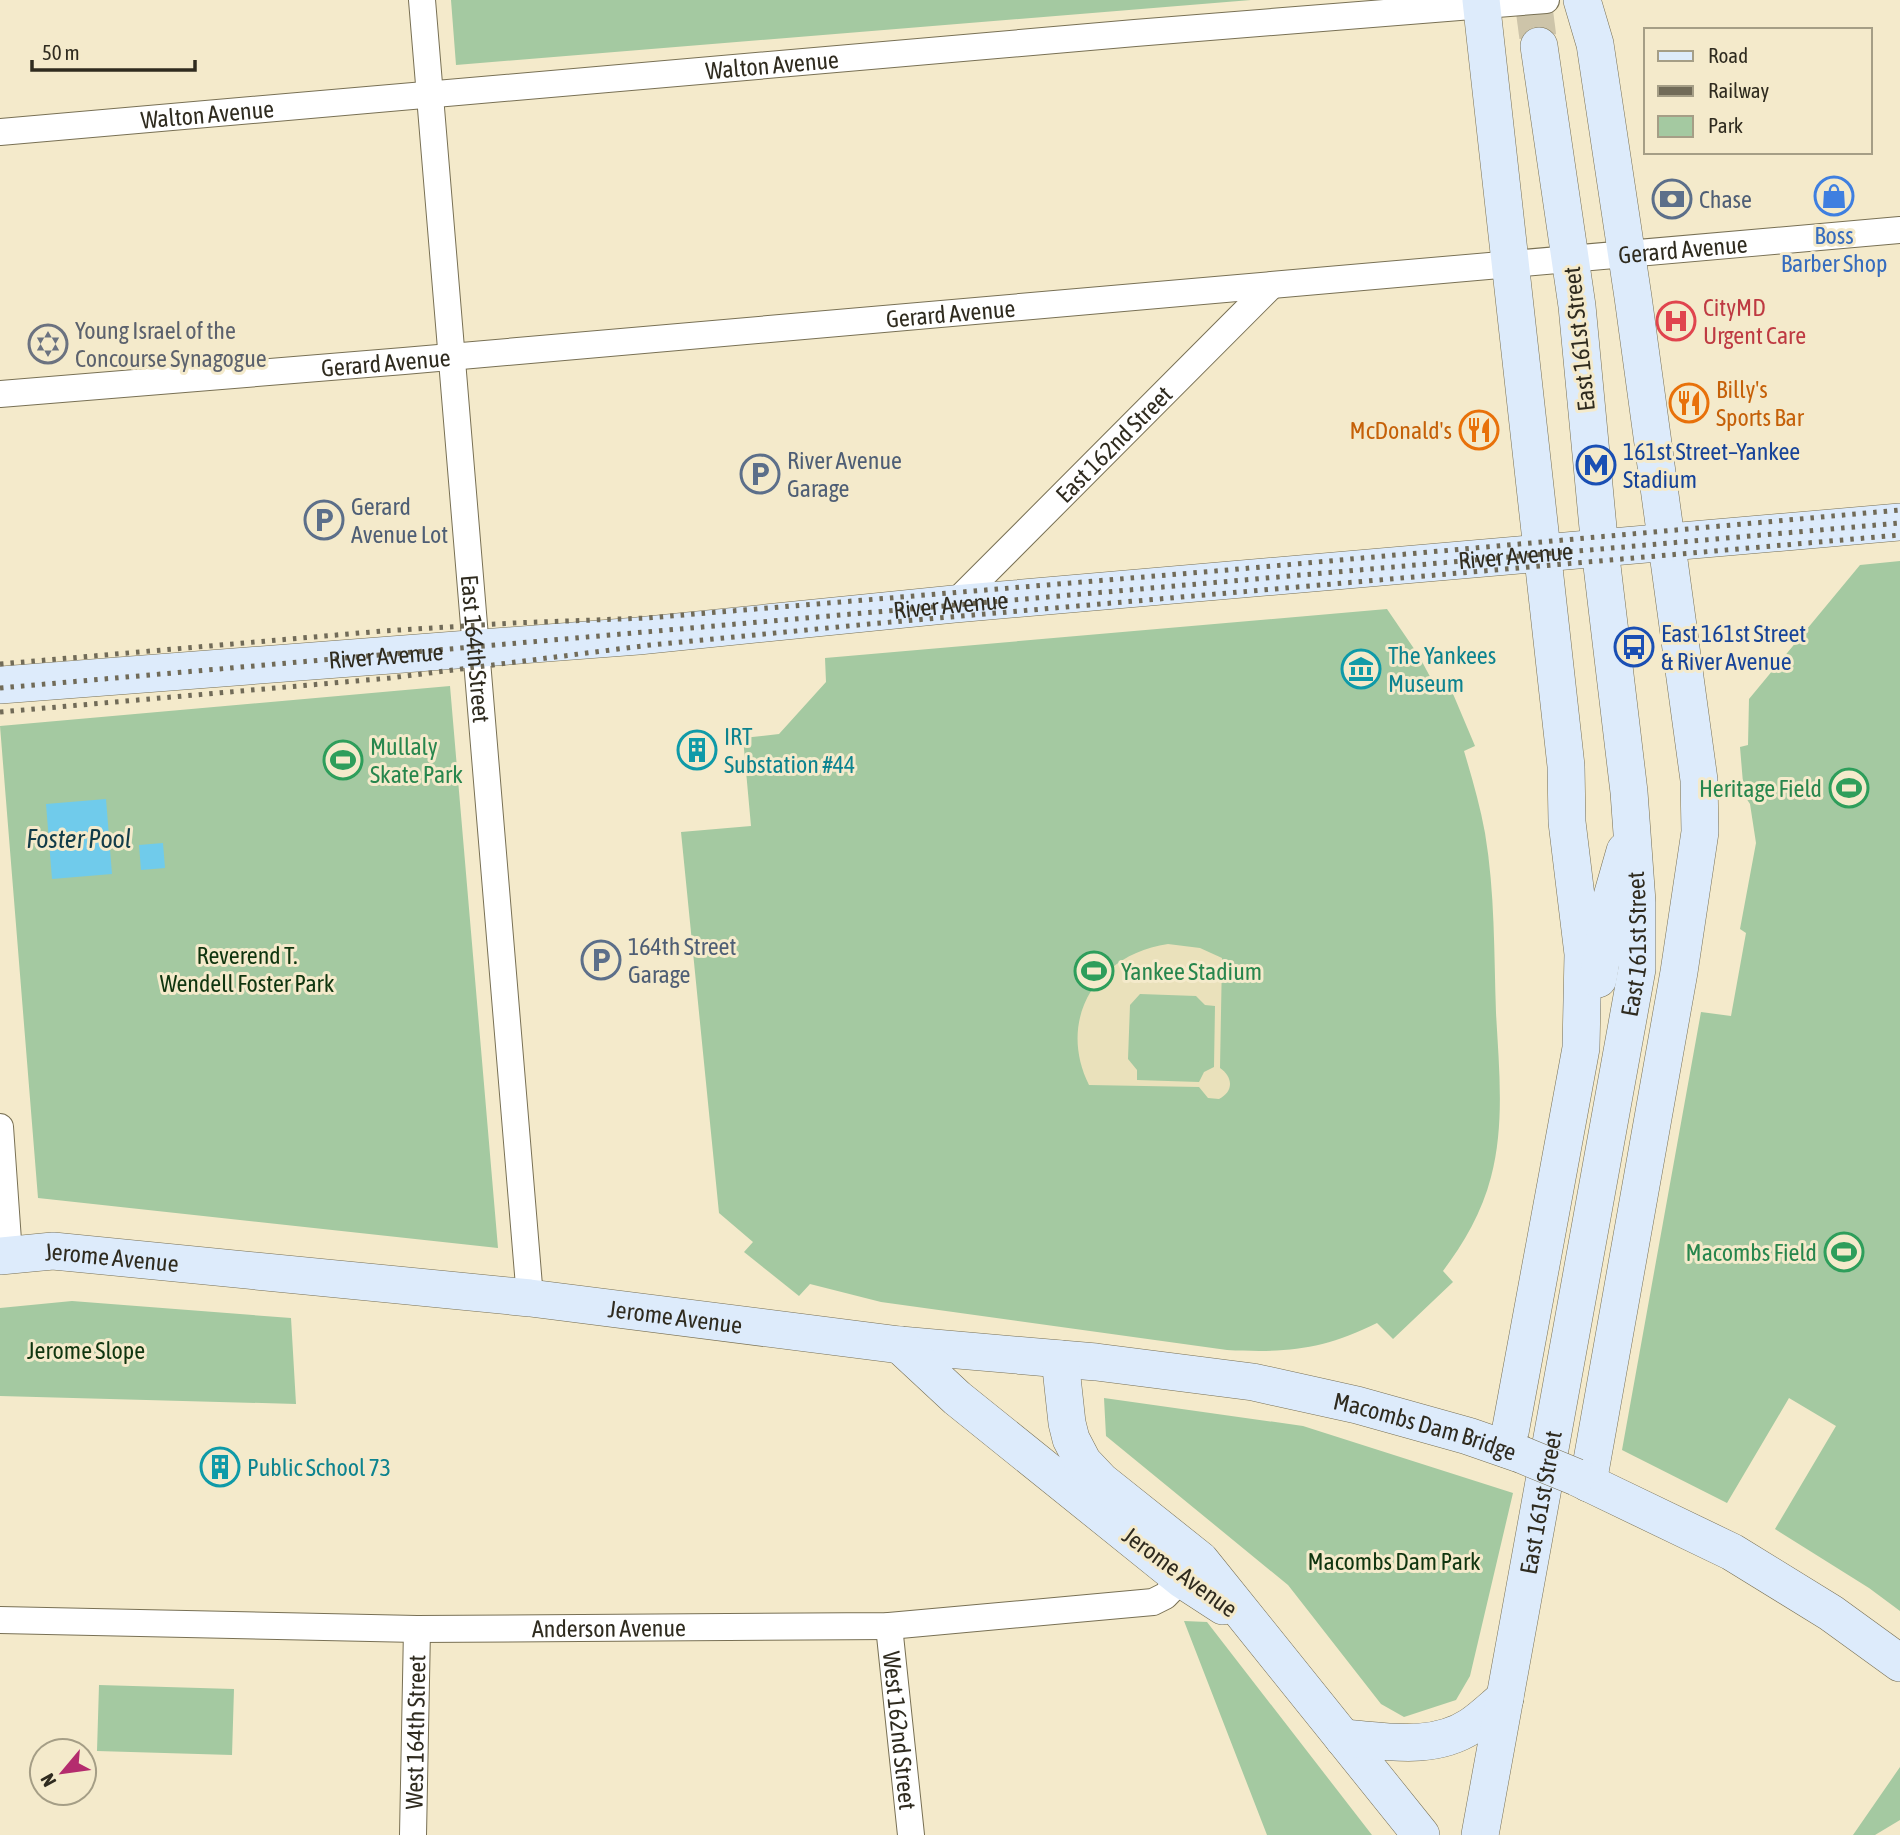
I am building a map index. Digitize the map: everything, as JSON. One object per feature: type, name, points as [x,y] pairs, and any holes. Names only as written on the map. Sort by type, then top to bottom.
[{"type":"main road","name":"East 161st Street","points":[[1582,0],[1595,44],[1667,543],[1700,796],[1700,832],[1677,985],[1582,1480]]},
{"type":"main road","name":"East 161st Street","points":[[1481,3],[1566,766],[1567,822],[1583,954],[1581,1048],[1513,1452]]},
{"type":"main road","name":"East 161st Street","points":[[1480,1835],[1637,969],[1637,902],[1632,827],[1600,549],[1577,306],[1539,46]]},
{"type":"main road","name":"River Avenue","points":[[0,685],[638,636],[954,604],[1900,522]]},
{"type":"main road","points":[[1566,766],[1584,833],[1637,969]]},
{"type":"main road","points":[[1581,1048],[1596,991],[1611,900],[1632,827]]},
{"type":"main road","points":[[1637,969],[1693,874]]},
{"type":"main road","name":"Jerome Avenue","points":[[4,1256],[53,1251],[530,1298],[552,1303],[900,1345],[957,1398],[1191,1570]]},
{"type":"main road","name":"Macombs Dam Bridge","points":[[900,1345],[1060,1359],[1206,1376],[1310,1393],[1407,1418],[1513,1452],[1634,1503],[1751,1563],[1840,1620],[1900,1663]]},
{"type":"main road","name":"Jerome Avenue","points":[[1060,1359],[1067,1423],[1071,1439],[1083,1462],[1191,1570],[1253,1625],[1421,1835]]},
{"type":"main road","points":[[1343,1738],[1402,1743],[1432,1742],[1474,1725],[1505,1698]]},
{"type":"street","name":"East 164th Street","points":[[422,0],[530,1298]]},
{"type":"street","name":"Walton Avenue","points":[[0,131],[1481,3],[1546,0]]},
{"type":"street","name":"Gerard Avenue","points":[[0,394],[1509,266],[1900,230]]},
{"type":"street","name":"East 162nd Street","points":[[954,604],[1272,285]]},
{"type":"street","points":[[0,1127],[4,1256]]},
{"type":"street","name":"Anderson Avenue","points":[[0,1620],[417,1629],[889,1626],[1139,1605],[1165,1596],[1191,1570]]},
{"type":"street","name":"West 162nd Street","points":[[889,1626],[911,1835]]},
{"type":"street","name":"West 164th Street","points":[[413,1835],[417,1629]]},
{"type":"green space","points":[[451,0],[1251,0],[456,65]]},
{"type":"green space","points":[[1900,561],[1900,1611],[1869,1588],[1775,1529],[1836,1426],[1789,1398],[1727,1503],[1622,1450],[1701,1012],[1731,1016],[1746,933],[1740,929],[1756,843],[1750,804],[1744,795],[1740,747],[1748,745],[1749,699],[1860,565]]},
{"type":"green space","name":"Yankee Stadium","points":[[1387,609],[1419,656],[1435,686],[1448,682],[1475,746],[1464,751],[1483,823],[1491,878],[1500,1116],[1495,1157],[1483,1203],[1465,1238],[1443,1271],[1453,1282],[1393,1339],[1377,1323],[1339,1339],[1304,1348],[1227,1350],[881,1302],[810,1284],[799,1296],[744,1252],[753,1242],[719,1213],[681,832],[751,826],[743,738],[779,734],[826,682],[825,658]]},
{"type":"green space","name":"Reverend T. Wendell Foster Park","points":[[450,686],[498,1248],[38,1198],[0,726]]},
{"type":"green space","name":"Jerome Slope","points":[[72,1301],[291,1318],[296,1404],[0,1396],[0,1308]]},
{"type":"green space","name":"Macombs Dam Park","points":[[1104,1398],[1303,1426],[1513,1493],[1470,1676],[1456,1700],[1404,1717],[1381,1704],[1288,1585],[1106,1436]]},
{"type":"green space","points":[[1184,1621],[1207,1622],[1372,1835],[1267,1835]]},
{"type":"green space","points":[[99,1685],[234,1689],[232,1755],[98,1751]]},
{"type":"green space","points":[[1900,1767],[1900,1820],[1875,1835],[1853,1835]]},
{"type":"sand","points":[[1168,944],[1200,948],[1222,958],[1220,1068],[1230,1084],[1227,1092],[1219,1099],[1208,1098],[1199,1087],[1089,1085],[1080,1060],[1078,1036],[1081,1014],[1090,993],[1104,975],[1121,961],[1143,950]],"holes":[[[1140,994],[1196,996],[1205,1005],[1215,1006],[1214,1067],[1204,1072],[1199,1082],[1137,1080],[1137,1070],[1128,1059],[1130,1005]]]},
{"type":"water","name":"Foster Pool","points":[[106,799],[112,874],[52,879],[46,804]]},
{"type":"water","points":[[163,843],[165,868],[141,870],[139,845]]},
{"type":"tunnel","points":[[1533,0],[1539,46]]},
{"type":"railway","points":[[0,664],[383,631],[647,618],[1900,510]]},
{"type":"railway","points":[[0,688],[1900,523]]},
{"type":"railway","points":[[0,712],[390,678],[650,645],[869,624],[1900,535]]},
{"type":"place","name":"Boss Barber Shop","points":[[1834,196]]},
{"type":"place","name":"Chase","points":[[1672,199]]},
{"type":"place","name":"CityMD Urgent Care","points":[[1676,321]]},
{"type":"place","name":"Young Israel of the Concourse Synagogue","points":[[48,344]]},
{"type":"place","name":"Billy's Sports Bar","points":[[1689,403]]},
{"type":"place","name":"McDonald's","points":[[1479,430]]},
{"type":"place","name":"161st Street–Yankee Stadium","points":[[1596,465]]},
{"type":"place","name":"River Avenue Garage","points":[[760,474]]},
{"type":"place","name":"Gerard Avenue Lot","points":[[324,520]]},
{"type":"place","name":"East 161st Street & River Avenue","points":[[1634,647]]},
{"type":"place","name":"The Yankees Museum","points":[[1361,669]]},
{"type":"place","name":"IRT Substation #44","points":[[697,750]]},
{"type":"place","name":"Mullaly Skate Park","points":[[343,760]]},
{"type":"place","name":"Heritage Field","points":[[1849,788]]},
{"type":"place","name":"164th Street Garage","points":[[601,960]]},
{"type":"place","name":"Yankee Stadium","points":[[1094,971]]},
{"type":"place","name":"Macombs Field","points":[[1844,1252]]},
{"type":"place","name":"Public School 73","points":[[220,1467]]}]
